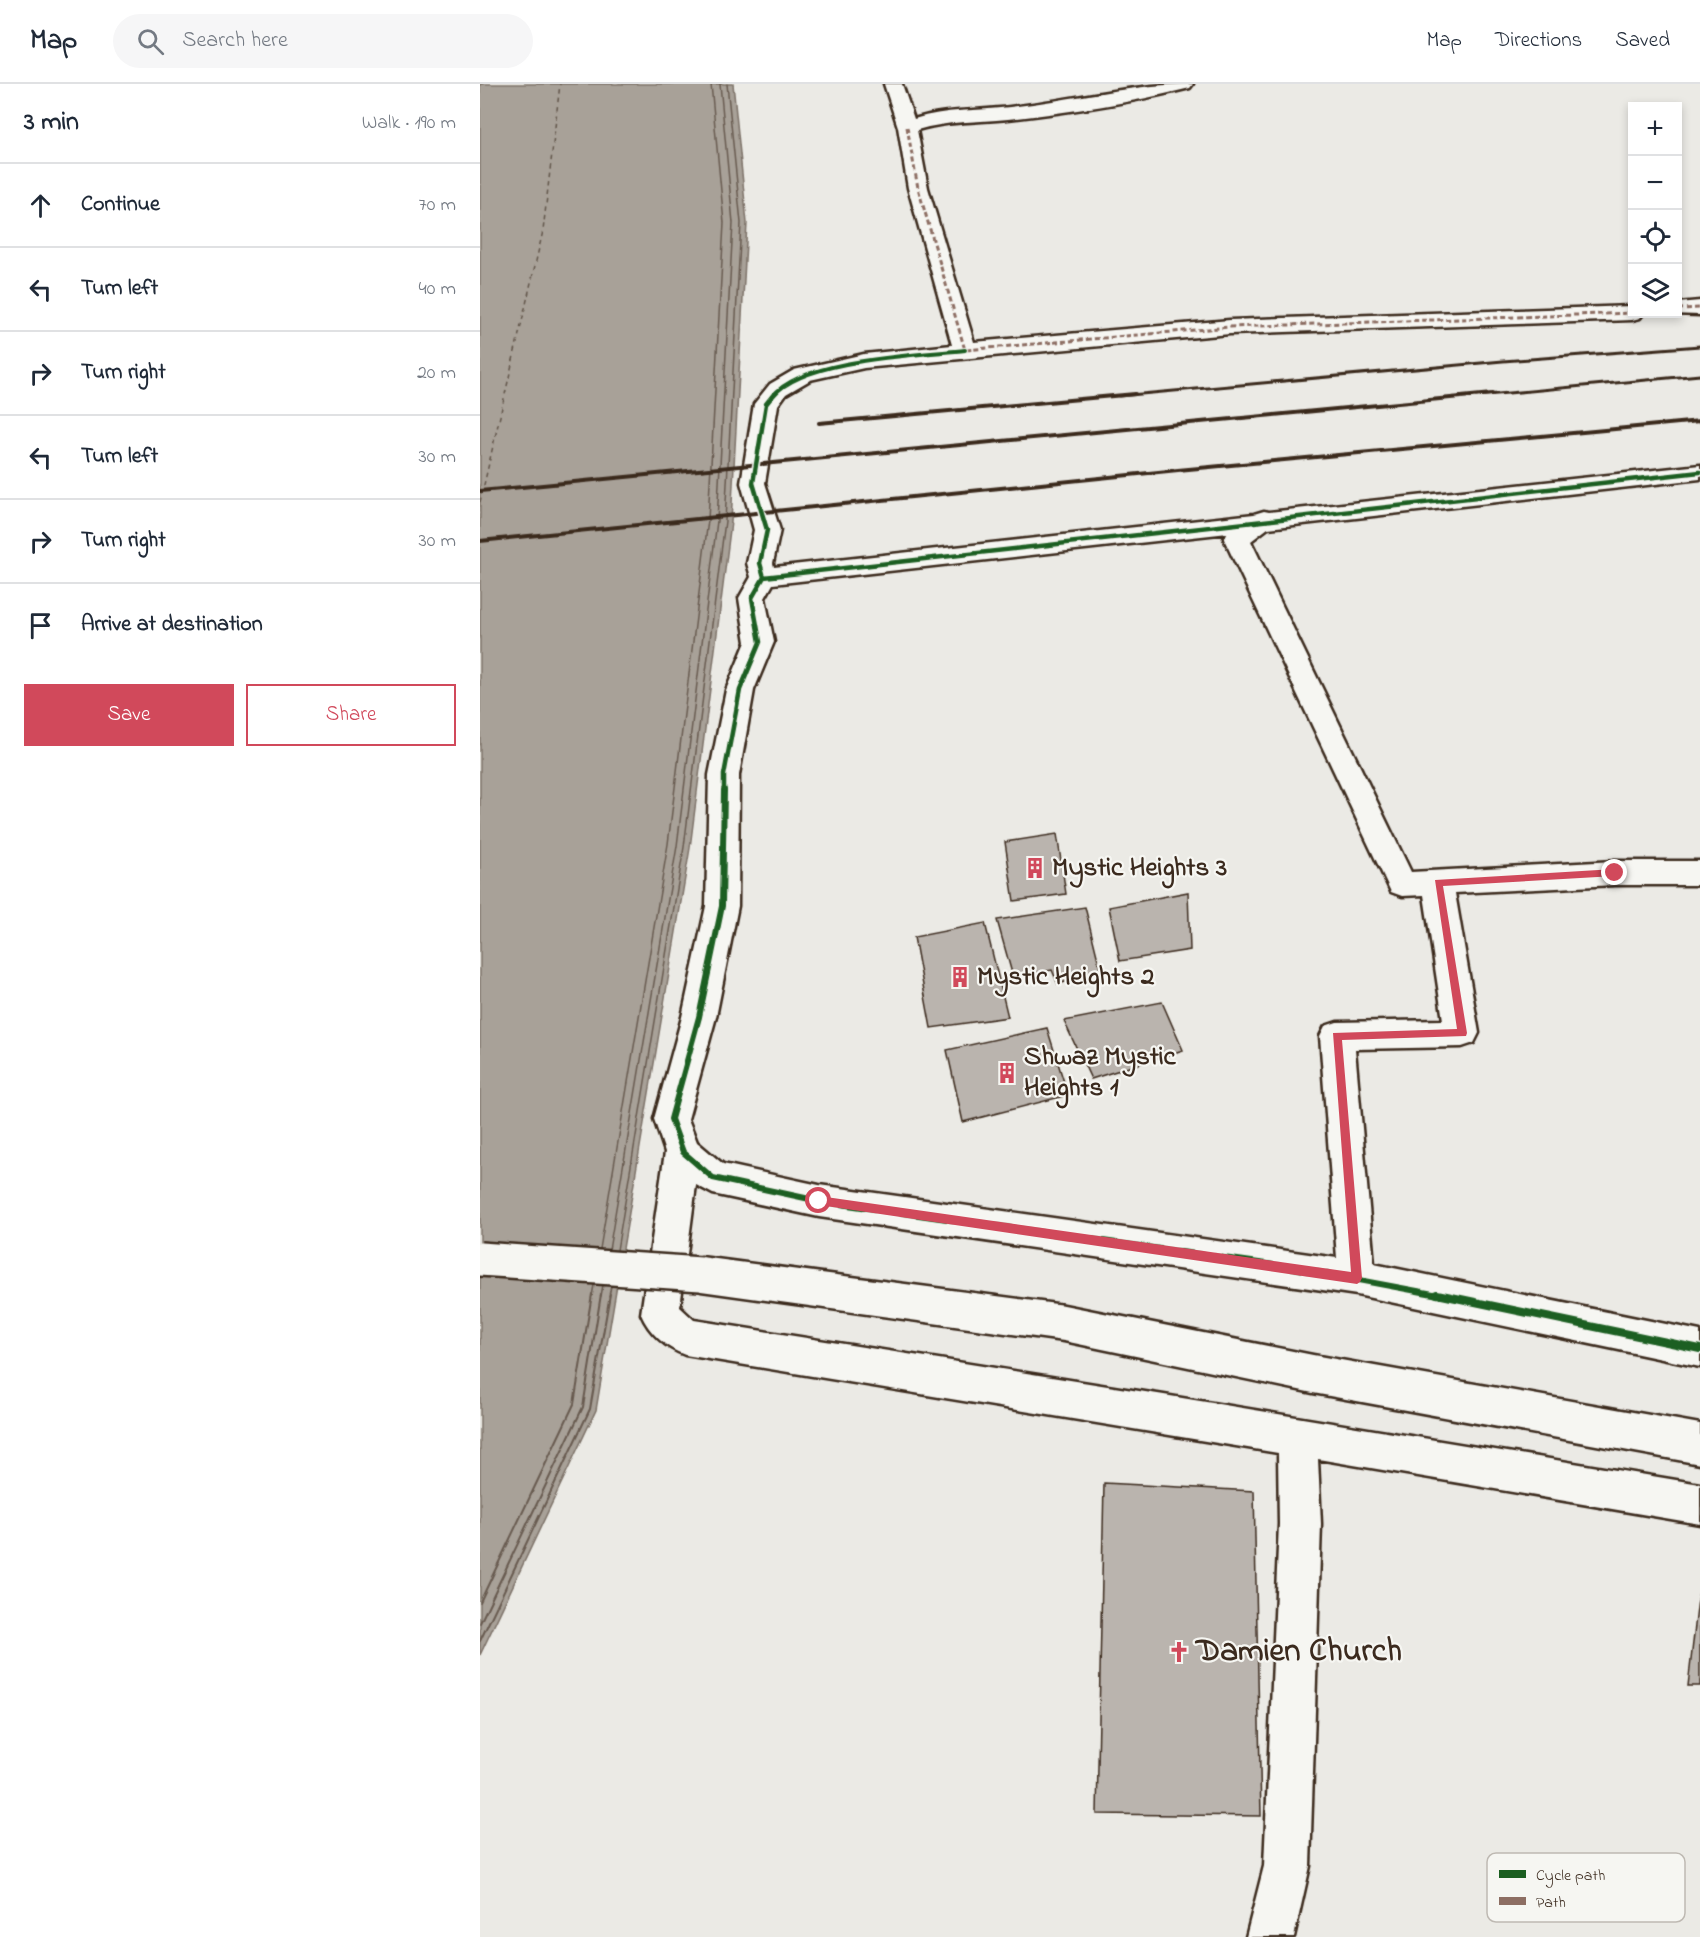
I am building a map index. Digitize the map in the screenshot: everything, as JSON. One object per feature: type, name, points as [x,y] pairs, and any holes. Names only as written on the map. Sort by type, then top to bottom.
[{"type":"street","points":[[893,84],[907,127],[918,188],[965,350]]},
{"type":"street","points":[[907,127],[936,118],[1008,113],[1131,95],[1184,84]]},
{"type":"street","points":[[1682,309],[1700,308]]},
{"type":"street","points":[[1628,313],[1230,327],[965,350],[864,361],[802,375],[778,389],[766,404],[753,483],[767,530],[760,563],[764,577],[752,598],[760,642],[740,690],[724,775],[722,906],[699,1017],[671,1119],[683,1152],[660,1314],[685,1337],[1700,1504]]},
{"type":"street","points":[[764,577],[1264,519],[1700,472]]},
{"type":"street","points":[[1264,519],[1237,539],[1402,884],[1615,873],[1700,873]]},
{"type":"street","points":[[1357,1278],[1337,1036],[1462,1033],[1438,883]]},
{"type":"street","points":[[683,1152],[713,1178],[819,1201],[1357,1278],[1700,1349]]},
{"type":"street","points":[[480,1259],[701,1274],[1064,1323],[1312,1374],[1700,1444]]},
{"type":"street","points":[[1270,1937],[1287,1866],[1300,1524],[1297,1436]]},
{"type":"water","points":[[480,84],[733,84],[747,223],[731,522],[690,848],[596,1410],[480,1655]]},
{"type":"building","name":"Mystic Heights 3","points":[[1057,834],[1066,894],[1014,901],[1005,842]]},
{"type":"building","points":[[1188,892],[1190,950],[1120,961],[1109,907]]},
{"type":"building","points":[[1085,907],[1101,972],[1058,984],[1052,970],[1013,977],[997,920]]},
{"type":"building","name":"Mystic Heights 2","points":[[985,923],[1008,1017],[931,1028],[914,937]]},
{"type":"building","points":[[1162,1002],[1183,1050],[1091,1079],[1064,1021]]},
{"type":"building","name":"Shwaz Mystic Heights 1","points":[[1047,1028],[1068,1095],[963,1122],[947,1050]]},
{"type":"building","name":"Damien Church","points":[[1104,1483],[1254,1491],[1261,1816],[1097,1814]]},
{"type":"building","points":[[1700,1582],[1700,1686],[1688,1686]]},
{"type":"ferry route","points":[[480,502],[543,231],[560,84]]},
{"type":"railway","points":[[1119,396],[1503,361],[1700,346]]},
{"type":"railway","points":[[1476,396],[1700,375]]},
{"type":"railway","points":[[819,423],[1135,394]]},
{"type":"railway","points":[[480,491],[1492,394]]},
{"type":"railway","points":[[480,541],[1178,470],[1700,421]]},
{"type":"marked path","points":[[907,127],[918,188],[965,350],[1230,327],[1628,313]]},
{"type":"marked path","points":[[1682,309],[1700,308]]},
{"type":"cycle path","points":[[965,350],[864,361],[802,375],[778,389],[766,404],[753,483],[767,530],[760,563],[764,577],[752,598],[760,642],[740,690],[724,775],[722,906],[699,1017],[671,1119],[683,1152],[713,1178],[819,1201],[1357,1278],[1700,1349]]},
{"type":"cycle path","points":[[764,577],[1700,472]]},
{"type":"place","name":"Mystic Heights 3","points":[[1035,868]]},
{"type":"place","name":"Mystic Heights 2","points":[[960,977]]},
{"type":"place","name":"Shwaz Mystic Heights 1","points":[[1007,1073]]},
{"type":"place","name":"Damien Church","points":[[1179,1652]]},
{"type":"route","points":[[819,1201],[1357,1278],[1337,1036],[1462,1033],[1438,883],[1615,873]]}]
